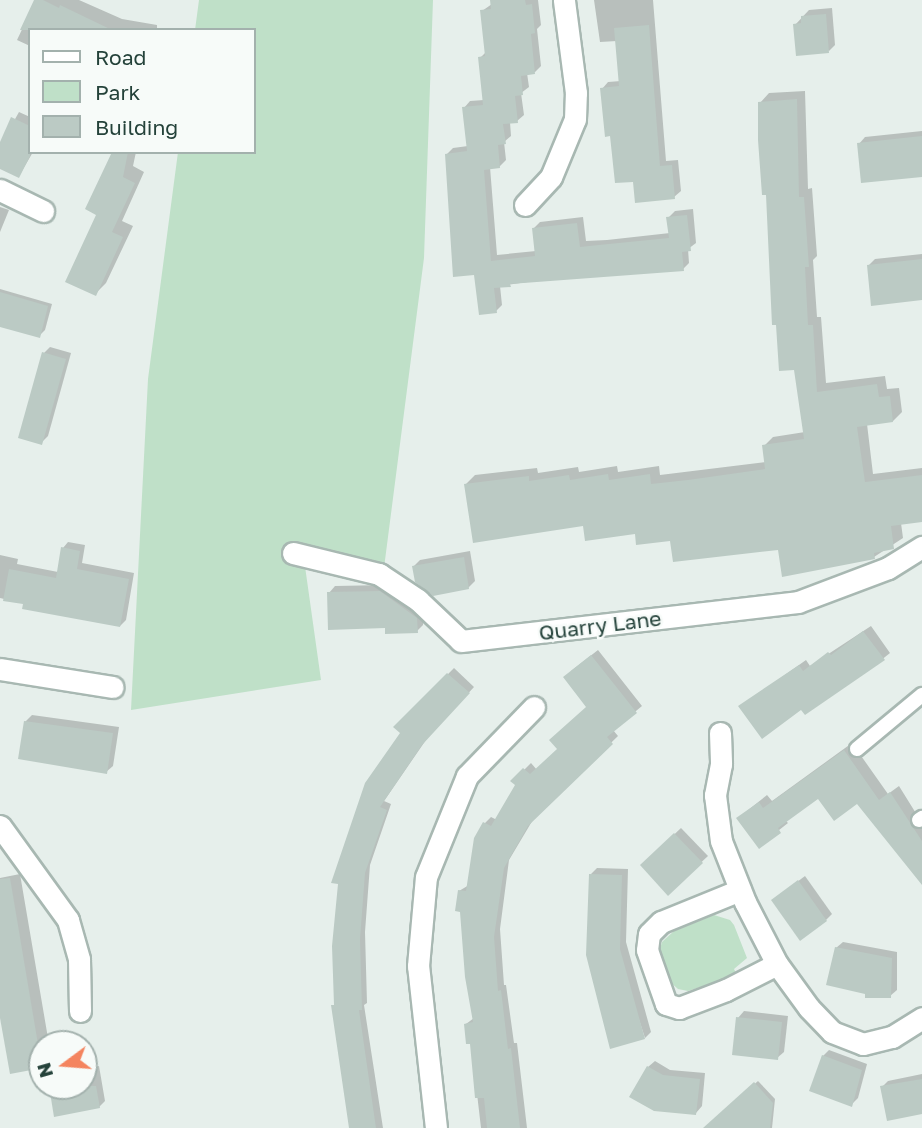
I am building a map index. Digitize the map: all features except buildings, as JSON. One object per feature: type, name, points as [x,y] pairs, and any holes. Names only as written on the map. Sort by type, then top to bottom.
[{"type":"street","points":[[525,205],[551,177],[575,119],[576,93],[564,0]]},
{"type":"street","points":[[0,190],[43,211]]},
{"type":"street","name":"Quarry Lane","points":[[293,553],[379,574],[418,600],[461,641],[798,602],[888,568],[922,547]]},
{"type":"street","points":[[0,677],[0,670],[113,687]]},
{"type":"street","points":[[436,1128],[425,1052],[418,966],[426,877],[467,776],[534,707]]},
{"type":"street","points":[[720,733],[721,764],[715,795],[721,841],[740,890],[777,964],[809,1008],[832,1032],[863,1044],[892,1037],[922,1018]]},
{"type":"street","points":[[0,826],[68,920],[79,959],[80,1011]]},
{"type":"street","points":[[740,890],[661,922],[649,934],[646,950],[666,1004],[679,1007],[691,1003],[726,990],[777,964]]},
{"type":"lane","points":[[857,749],[922,695]]},
{"type":"green space","points":[[199,0],[433,0],[424,258],[384,568],[302,545],[321,680],[131,710],[148,379],[178,154],[256,154],[256,28],[195,28]]},
{"type":"green space","points":[[714,915],[730,920],[734,925],[747,958],[734,969],[737,975],[688,991],[678,989],[669,981],[660,949],[662,942],[674,931]]}]
